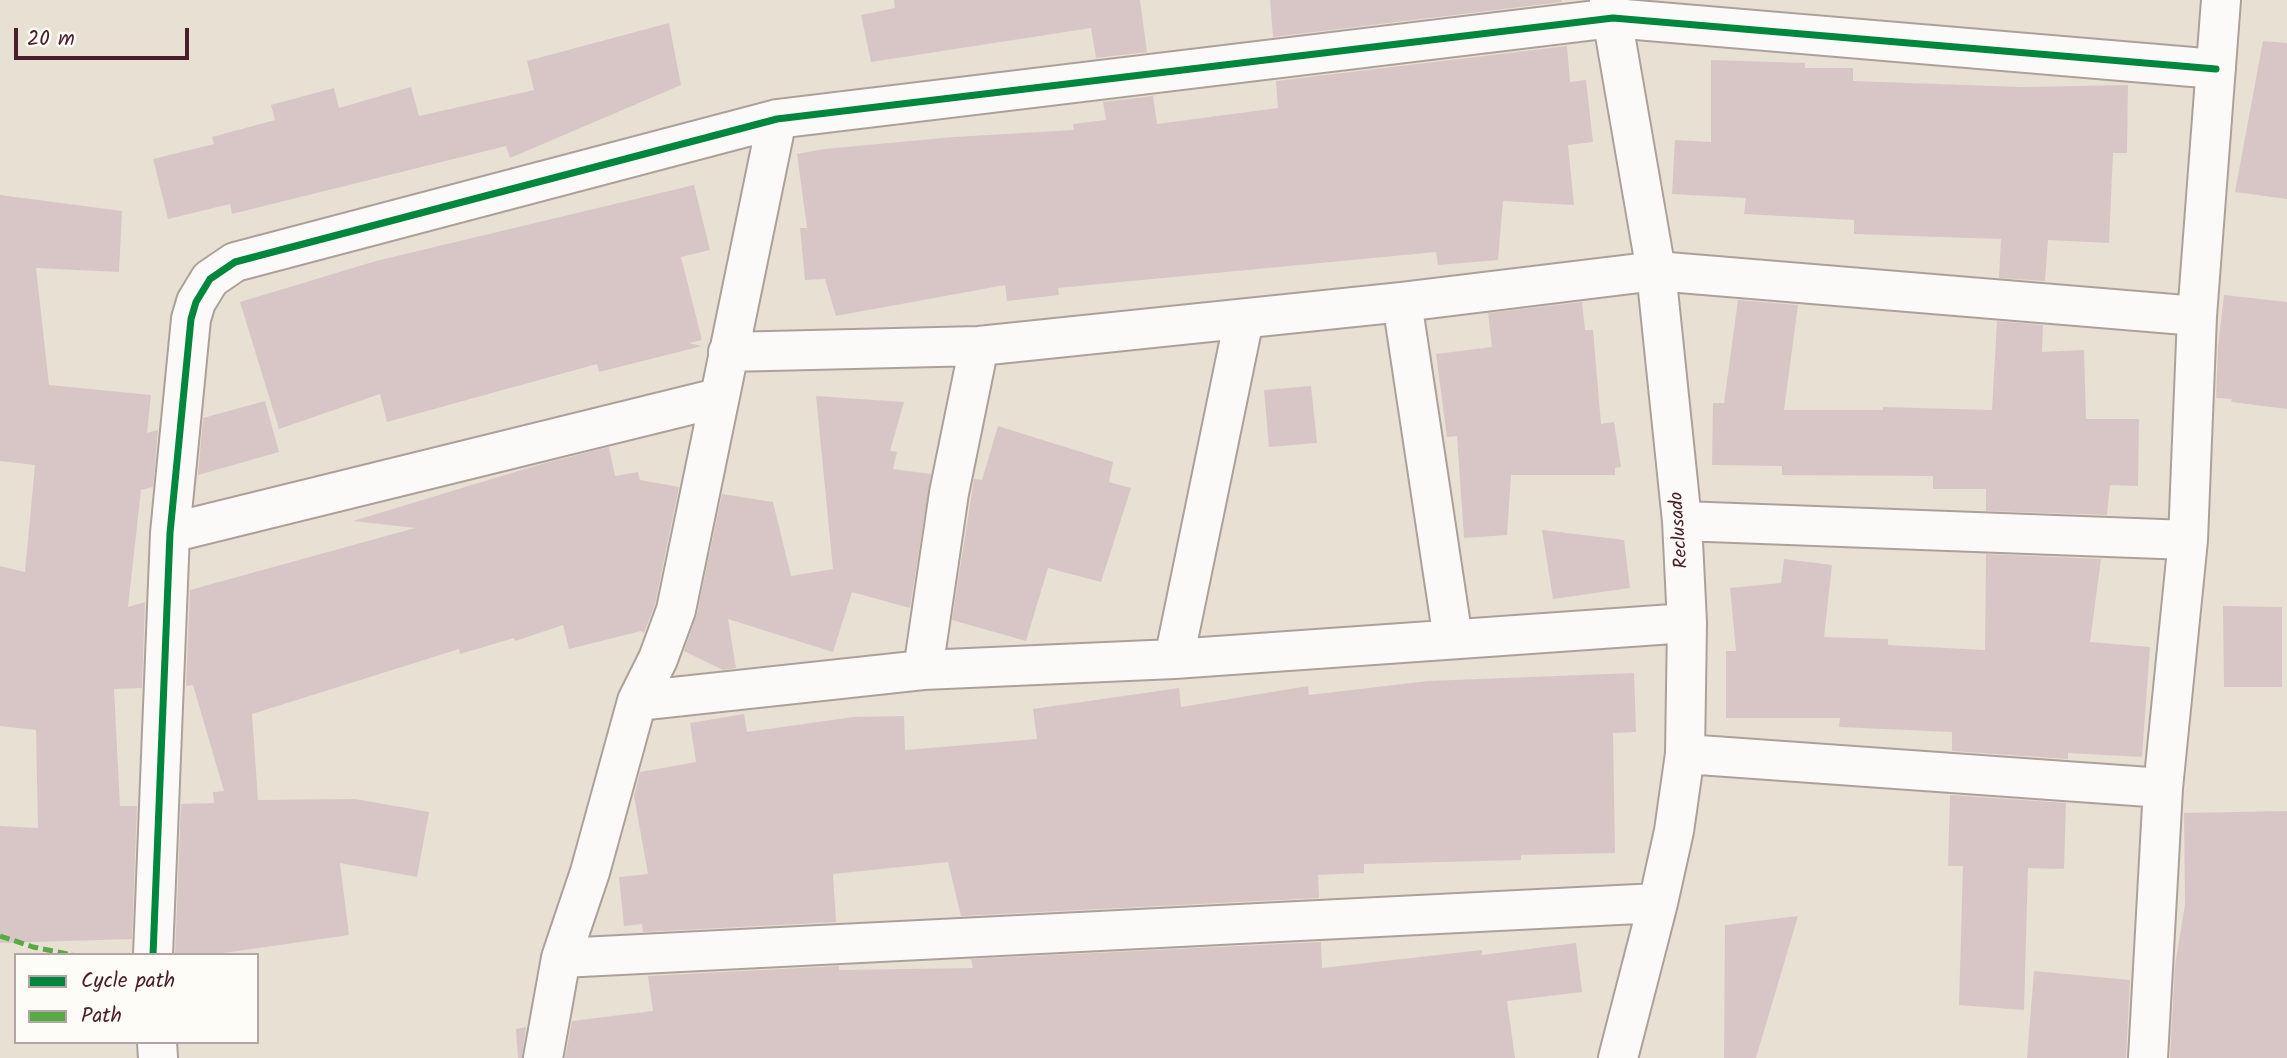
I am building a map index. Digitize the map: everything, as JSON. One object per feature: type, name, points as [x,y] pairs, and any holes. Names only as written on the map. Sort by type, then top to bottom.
[{"type":"street","points":[[2148,1058],[2163,788],[2188,540],[2197,316],[2221,0]]},
{"type":"street","points":[[153,953],[170,533],[191,319],[210,279],[235,262],[777,119],[1611,9],[2216,69]]},
{"type":"street","name":"Reclusado","points":[[1611,9],[1656,271],[1682,521],[1687,622],[1685,754],[1674,831],[1618,1058]]},
{"type":"street","points":[[543,1058],[561,958],[590,872],[637,701],[658,659],[676,610],[777,119]]},
{"type":"street","points":[[728,352],[979,346],[1402,302],[1656,271],[2197,316]]},
{"type":"street","points":[[1402,302],[1453,639]]},
{"type":"street","points":[[1174,659],[1244,319]]},
{"type":"street","points":[[923,670],[949,493],[979,346]]},
{"type":"street","points":[[170,533],[718,398]]},
{"type":"street","points":[[1682,521],[2188,540]]},
{"type":"street","points":[[637,701],[923,670],[1174,659],[1687,622]]},
{"type":"street","points":[[1685,754],[2163,788]]},
{"type":"street","points":[[561,958],[1658,903]]},
{"type":"building","points":[[894,0],[1140,0],[1147,52],[1096,58],[1091,28],[871,62],[861,15],[895,8]]},
{"type":"building","points":[[1270,0],[1562,0],[1562,2],[1273,37]]},
{"type":"building","points":[[669,23],[681,85],[510,158],[506,146],[232,214],[230,204],[168,219],[153,159],[214,144],[212,137],[275,120],[271,105],[334,88],[339,108],[411,87],[419,116],[534,90],[527,61]]},
{"type":"building","points":[[2263,41],[2287,43],[2287,199],[2235,192]]},
{"type":"building","points":[[1567,46],[1570,82],[1586,80],[1593,142],[1568,145],[1574,205],[1503,201],[1498,260],[1438,265],[1436,252],[1058,288],[1059,295],[1007,301],[1005,285],[836,316],[825,279],[805,280],[800,228],[807,228],[797,154],[954,137],[1074,130],[1073,124],[1106,120],[1103,102],[1153,96],[1157,124],[1278,108],[1276,81]]},
{"type":"building","points":[[1711,60],[1805,63],[1805,68],[1853,68],[1853,81],[2022,87],[2128,85],[2127,153],[2113,153],[2109,243],[2048,240],[2045,281],[1999,278],[2001,239],[1854,234],[1854,220],[1744,214],[1746,198],[1672,194],[1675,140],[1711,142]]},
{"type":"building","points":[[694,185],[710,250],[681,257],[702,340],[689,343],[702,346],[599,372],[597,364],[387,422],[380,394],[279,429],[240,302],[376,261]]},
{"type":"building","points":[[0,195],[122,211],[119,272],[36,268],[49,385],[151,395],[147,433],[158,430],[153,487],[141,490],[128,607],[145,602],[142,688],[114,689],[120,806],[137,806],[132,939],[0,943],[0,826],[38,828],[36,730],[0,726],[0,566],[25,572],[35,465],[0,461]]},
{"type":"building","points":[[2224,295],[2287,302],[2287,409],[2216,398]]},
{"type":"building","points":[[1738,300],[1798,305],[1784,410],[1883,410],[1883,407],[1992,410],[1997,321],[2043,325],[2042,352],[2084,350],[2086,419],[2139,419],[2138,486],[2110,485],[2107,515],[1986,511],[1986,489],[1933,489],[1933,476],[1782,475],[1782,466],[1712,465],[1713,403],[1724,403]]},
{"type":"building","points":[[1582,302],[1585,330],[1593,330],[1601,424],[1614,422],[1621,467],[1615,468],[1615,475],[1511,475],[1507,535],[1464,538],[1457,436],[1447,437],[1436,354],[1492,347],[1488,313]]},
{"type":"building","points":[[1311,386],[1317,443],[1269,447],[1264,390]]},
{"type":"building","points":[[816,396],[904,402],[890,451],[897,452],[893,469],[931,474],[910,608],[852,592],[833,652],[728,619],[736,668],[723,670],[684,651],[697,614],[722,494],[773,502],[791,576],[833,569]]},
{"type":"building","points":[[265,401],[279,452],[198,475],[203,418]]},
{"type":"building","points":[[998,426],[1113,462],[1109,482],[1131,488],[1101,582],[1048,568],[1026,641],[952,620],[974,479],[982,480]]},
{"type":"building","points":[[609,447],[615,476],[638,472],[640,480],[679,487],[655,604],[644,633],[641,631],[569,649],[563,625],[515,641],[514,638],[460,654],[459,649],[252,714],[258,800],[355,799],[429,812],[417,877],[340,863],[349,935],[224,953],[175,953],[181,804],[214,803],[213,792],[224,791],[193,685],[186,686],[190,590],[415,528],[353,521],[538,465]]},
{"type":"building","points":[[1542,530],[1624,540],[1630,588],[1553,599]]},
{"type":"building","points":[[1986,554],[2101,559],[2090,642],[2150,647],[2142,757],[2068,753],[2068,759],[1952,751],[1952,732],[1839,727],[1840,718],[1726,718],[1726,651],[1736,651],[1730,588],[1781,583],[1784,559],[1832,565],[1824,637],[1888,639],[1888,645],[1985,650]]},
{"type":"building","points":[[2223,606],[2282,607],[2282,687],[2224,687]]},
{"type":"building","points":[[1634,673],[1636,732],[1613,733],[1615,853],[1521,855],[1521,860],[1364,864],[1364,873],[1318,875],[1319,898],[961,916],[948,862],[833,874],[836,922],[643,932],[642,924],[624,926],[619,877],[648,874],[634,796],[640,772],[696,762],[690,723],[744,714],[747,732],[853,717],[904,716],[905,750],[1037,739],[1033,709],[1179,688],[1181,707],[1308,686],[1309,695],[1428,681]]},
{"type":"building","points":[[1950,795],[2066,803],[2064,869],[2028,868],[2024,1010],[1959,1005],[1963,866],[1948,866]]},
{"type":"building","points":[[2287,811],[2287,1058],[2170,1058],[2175,965],[2185,905],[2184,813]]},
{"type":"building","points":[[1798,916],[1756,1058],[1724,1058],[1725,925]]},
{"type":"building","points":[[1321,942],[1322,968],[1482,950],[1482,955],[1576,943],[1582,992],[1507,1001],[1515,1058],[565,1058],[572,1021],[653,1011],[648,976],[839,966],[839,970],[973,968],[971,959]]},
{"type":"building","points":[[2034,971],[2130,980],[2126,1058],[2027,1058]]},
{"type":"building","points":[[526,1027],[522,1058],[518,1058],[516,1029]]},
{"type":"marked path","points":[[0,936],[63,953]]},
{"type":"cycle path","points":[[153,953],[170,533],[191,319],[196,302],[210,279],[235,262],[777,119],[1613,18],[2216,69]]}]
